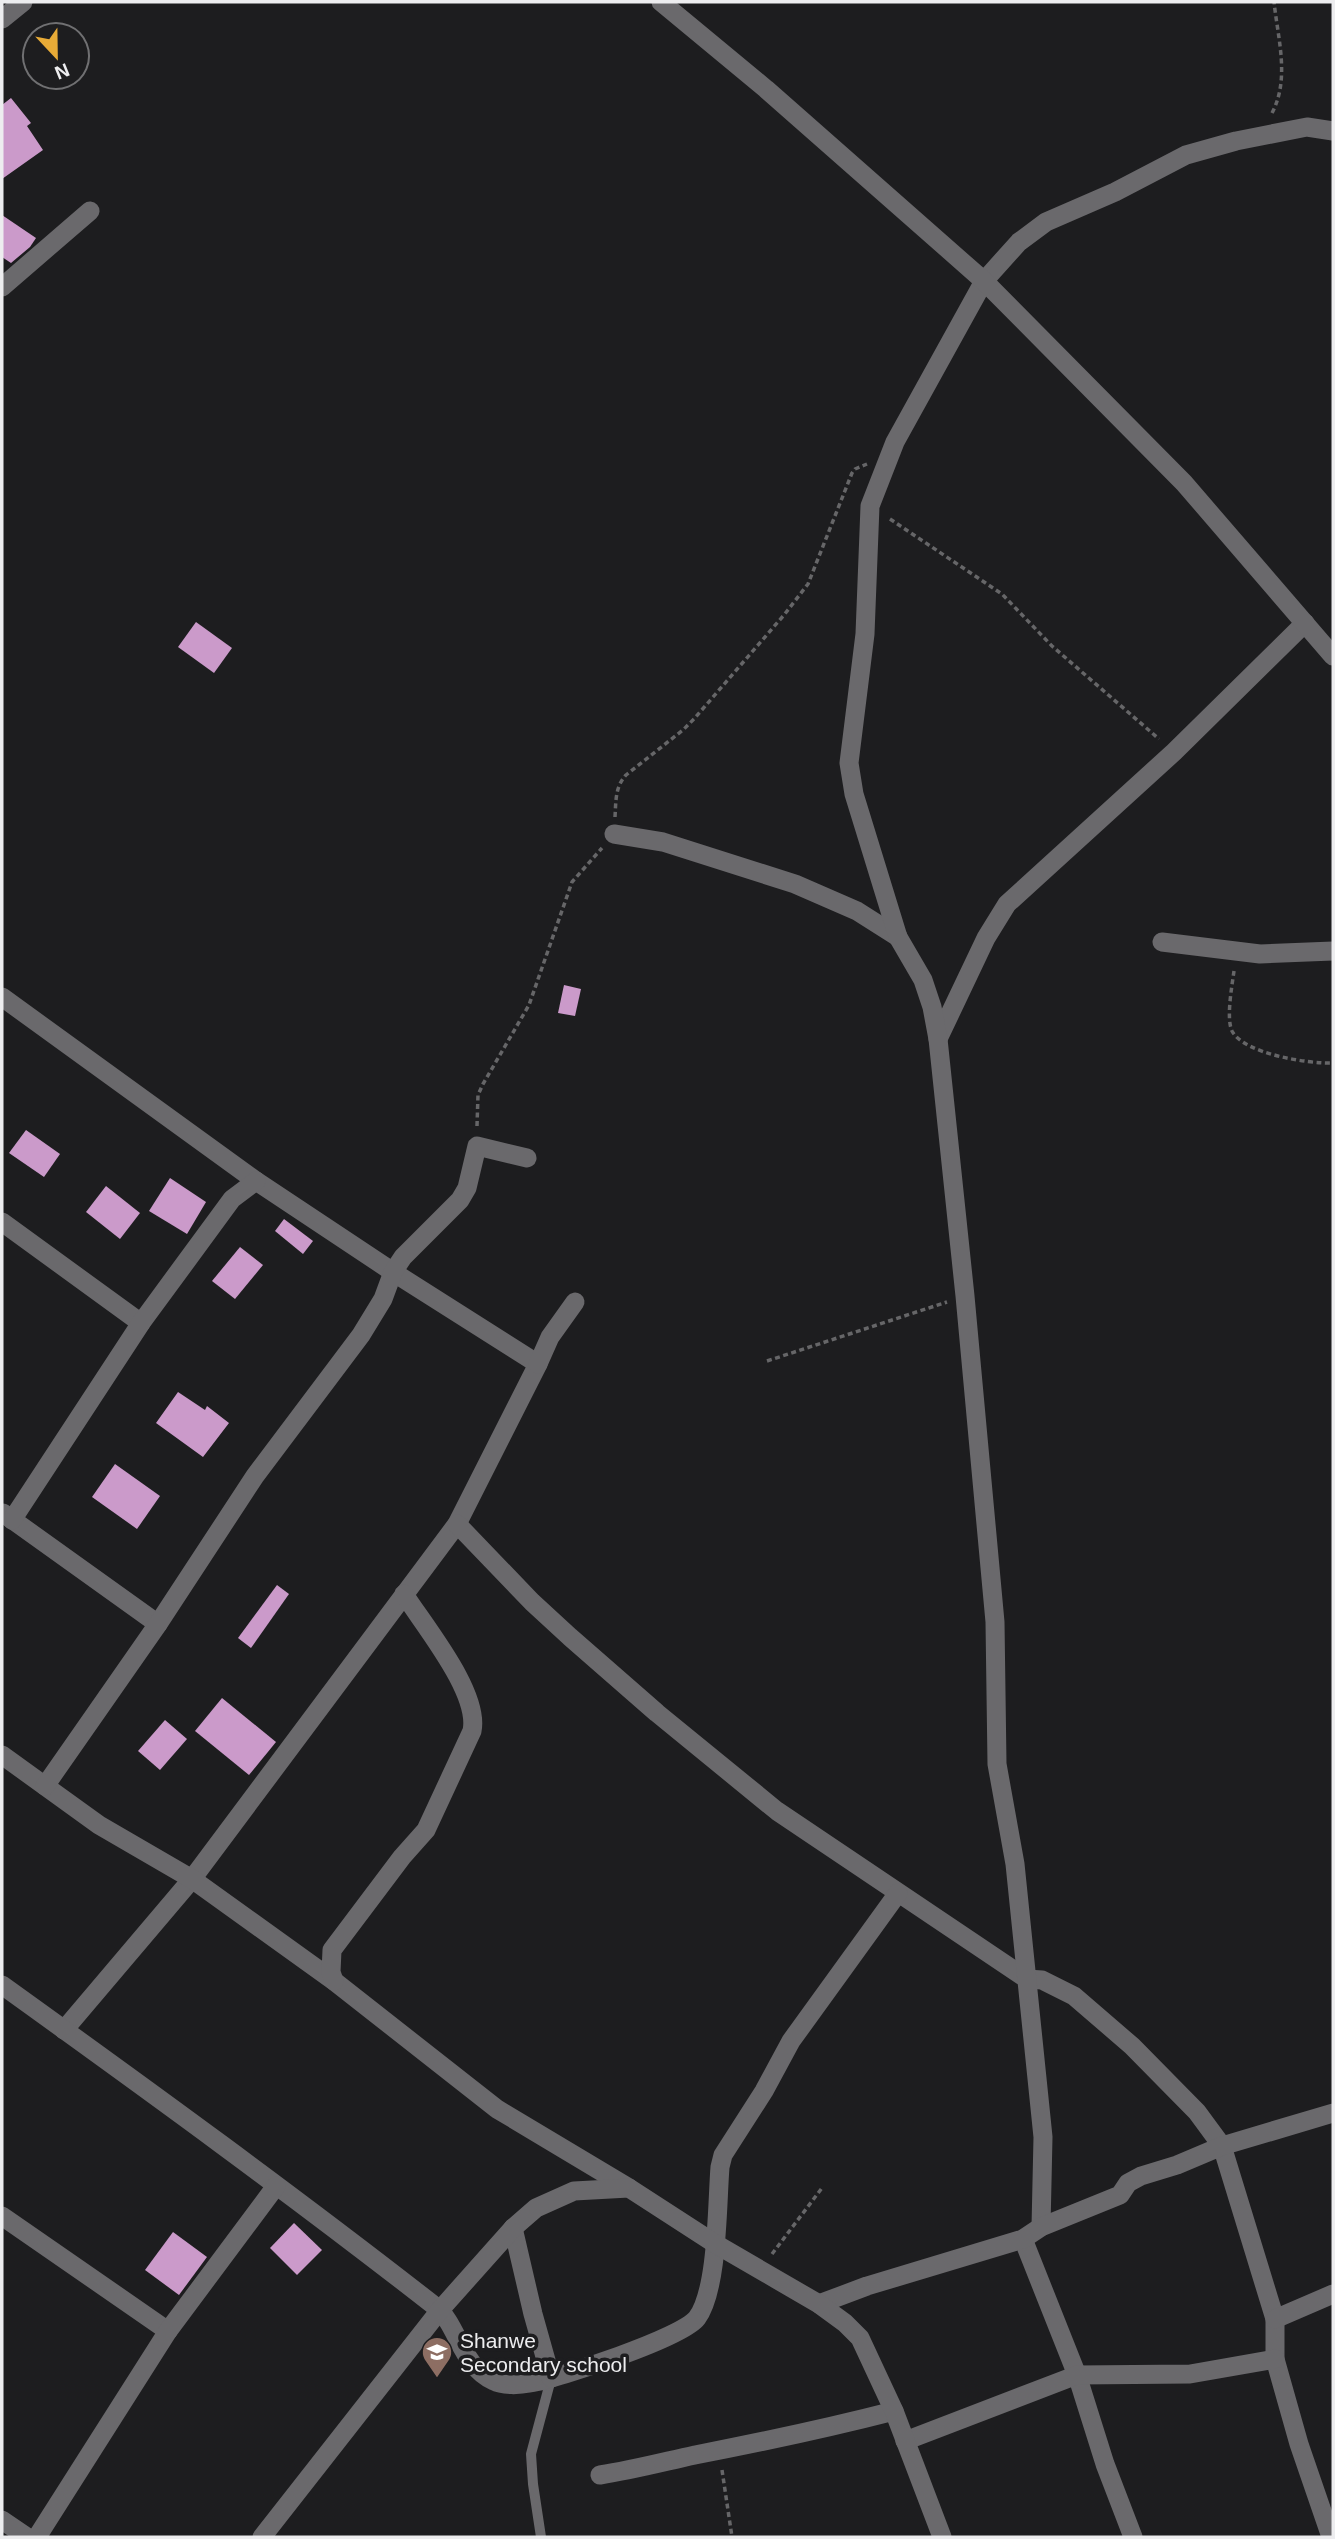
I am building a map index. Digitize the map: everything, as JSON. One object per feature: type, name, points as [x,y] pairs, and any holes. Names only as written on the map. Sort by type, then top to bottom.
[{"type":"street","points":[[2,19],[23,2]]},
{"type":"street","points":[[661,2],[785,106],[984,281],[1184,483],[1333,656]]},
{"type":"street","points":[[1041,2227],[1043,2137],[1015,1864],[998,1764],[996,1622],[938,1039],[923,980],[898,937],[853,794],[849,763],[865,634],[870,506],[895,442],[984,281],[1019,242],[1046,222],[1115,192],[1186,155],[1258,136],[1307,127],[1333,131]]},
{"type":"street","points":[[2,287],[90,211]]},
{"type":"street","points":[[938,1039],[986,938],[1007,904],[1174,752],[1305,623]]},
{"type":"street","points":[[614,834],[663,842],[795,884],[857,911],[898,937]]},
{"type":"street","points":[[1162,942],[1260,954],[1333,951]]},
{"type":"street","points":[[2,997],[256,1181],[538,1364]]},
{"type":"street","points":[[45,1786],[159,1625],[255,1476],[361,1335],[383,1299],[393,1272],[403,1256],[460,1200],[467,1188],[477,1146],[527,1158]]},
{"type":"street","points":[[159,1625],[7,1516],[141,1323],[232,1199],[256,1181]]},
{"type":"street","points":[[2,1222],[141,1323]]},
{"type":"street","points":[[64,2030],[192,1878],[457,1524],[550,1337],[575,1302]]},
{"type":"street","points":[[457,1524],[532,1602],[657,1713],[777,1811],[1027,1979],[1042,1980],[1074,1996],[1132,2046],[1197,2112],[1223,2146],[1275,2319],[1275,2359],[1299,2444],[1326,2497],[1331,2537]]},
{"type":"street","points":[[334,1981],[331,1972],[332,1950],[402,1857],[426,1830],[472,1731],[474,1721],[467,1691],[404,1594]]},
{"type":"street","points":[[2,1755],[99,1825],[192,1878],[334,1981],[497,2109],[629,2188],[714,2243],[819,2304],[845,2323],[860,2338],[894,2411],[942,2537]]},
{"type":"street","points":[[2,1985],[440,2310],[469,2361],[494,2381],[528,2384],[653,2343],[685,2329],[697,2318],[711,2280],[723,2155],[764,2091],[791,2041],[898,1893]]},
{"type":"street","points":[[819,2304],[867,2286],[1023,2239],[1041,2227],[1120,2194],[1133,2179],[1223,2146],[1333,2113]]},
{"type":"street","points":[[37,2537],[168,2331],[276,2186]]},
{"type":"street","points":[[262,2537],[440,2310],[513,2228],[536,2208],[574,2191],[629,2188]]},
{"type":"street","points":[[2,2216],[168,2331]]},
{"type":"street","points":[[513,2228],[551,2378]]},
{"type":"street","points":[[1023,2239],[1077,2375],[1105,2464],[1133,2537]]},
{"type":"street","points":[[1275,2319],[1333,2294]]},
{"type":"street","points":[[905,2441],[1077,2375],[1191,2374],[1275,2359]]},
{"type":"street","points":[[600,2475],[787,2438],[894,2411]]},
{"type":"street","points":[[2,2520],[27,2537]]},
{"type":"lane","points":[[541,2537],[531,2454],[551,2378]]},
{"type":"path","points":[[1258,136],[1274,109],[1280,93],[1283,71],[1274,2]]},
{"type":"path","points":[[477,1146],[478,1096],[529,1005],[572,882],[614,834],[620,782],[650,754],[683,730],[784,615],[808,584],[852,473],[880,457],[895,442]]},
{"type":"path","points":[[870,506],[1003,594],[1052,646],[1174,752]]},
{"type":"path","points":[[1235,951],[1230,1024],[1240,1040],[1287,1059],[1333,1063]]},
{"type":"path","points":[[767,1361],[965,1296]]},
{"type":"path","points":[[763,2271],[772,2254],[822,2189]]},
{"type":"path","points":[[720,2450],[732,2537]]},
{"type":"building","points":[[11,98],[31,123],[27,126],[43,150],[2,179],[2,105]]},
{"type":"building","points":[[2,215],[36,238],[30,247],[11,263],[2,257]]},
{"type":"building","points":[[196,622],[232,648],[214,673],[178,647]]},
{"type":"building","points":[[564,985],[581,989],[575,1016],[558,1013]]},
{"type":"building","points":[[26,1130],[60,1154],[44,1177],[9,1153]]},
{"type":"building","points":[[170,1178],[206,1202],[187,1234],[149,1211]]},
{"type":"building","points":[[106,1186],[140,1213],[120,1239],[86,1212]]},
{"type":"building","points":[[284,1219],[313,1241],[303,1254],[275,1231]]},
{"type":"building","points":[[240,1247],[263,1265],[235,1299],[212,1281]]},
{"type":"building","points":[[178,1392],[205,1410],[207,1406],[229,1423],[203,1457],[156,1423]]},
{"type":"building","points":[[115,1464],[160,1496],[137,1529],[92,1497]]},
{"type":"building","points":[[277,1585],[289,1594],[251,1648],[238,1638]]},
{"type":"building","points":[[222,1698],[276,1742],[249,1775],[195,1731]]},
{"type":"building","points":[[165,1720],[187,1739],[160,1770],[138,1751]]},
{"type":"building","points":[[294,2223],[322,2250],[297,2275],[270,2248]]},
{"type":"building","points":[[173,2232],[207,2257],[179,2295],[145,2270]]},
{"type":"place","name":"Shanwe Secondary school","points":[[437,2379]]}]
